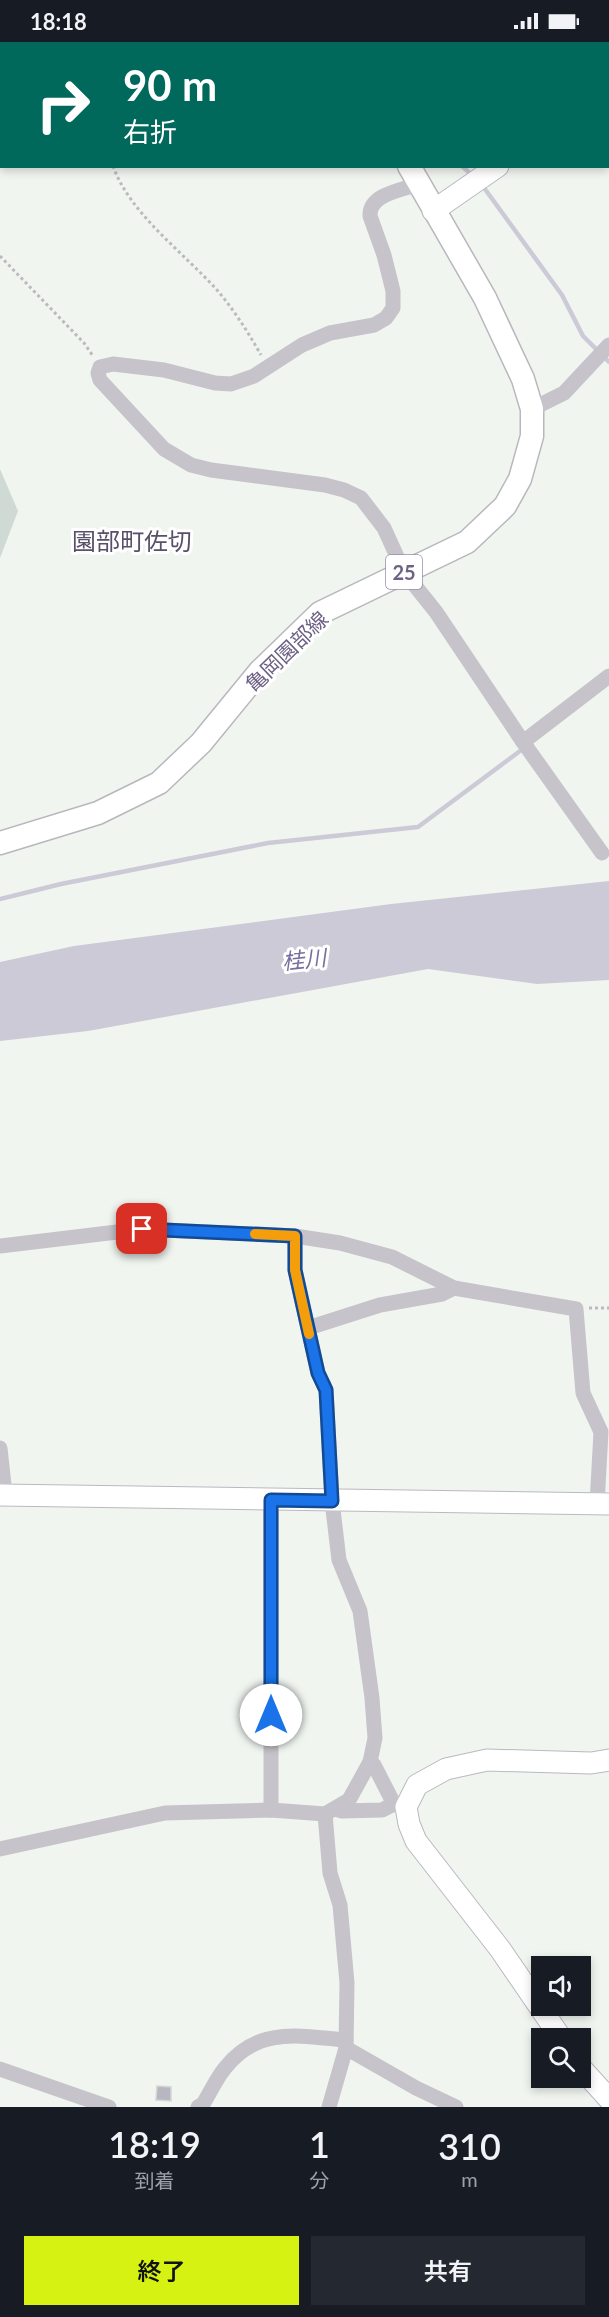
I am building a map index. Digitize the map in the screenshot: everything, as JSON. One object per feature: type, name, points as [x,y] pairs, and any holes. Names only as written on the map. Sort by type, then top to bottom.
[{"type":"main road","name":"亀岡園部線","points":[[0,843],[98,813],[159,783],[201,743],[260,671],[320,614],[467,542],[505,506],[520,479],[532,436],[532,409],[523,379],[485,298],[414,175]]},
{"type":"street","points":[[433,211],[495,168]]},
{"type":"street","points":[[414,175],[375,200],[370,209],[370,216],[384,255],[393,291],[393,308],[386,318],[374,325],[330,333],[302,345],[243,381],[231,384],[216,383],[154,369],[113,364],[100,367],[98,373],[100,380],[164,449],[191,465],[211,470],[325,484],[361,498],[384,528],[404,572],[436,612],[523,742],[602,853]]},
{"type":"street","points":[[532,409],[564,393],[609,345]]},
{"type":"street","points":[[523,742],[609,676]]},
{"type":"street","points":[[0,1246],[142,1229],[295,1236],[340,1243],[392,1257],[454,1288],[576,1309],[583,1393],[601,1432],[603,1504],[3,1495],[0,1448]]},
{"type":"street","points":[[295,1236],[295,1270],[318,1373],[326,1390],[332,1501],[339,1560],[360,1611],[375,1738],[370,1762],[348,1800],[330,1811]]},
{"type":"street","points":[[308,1328],[380,1305],[442,1294],[454,1288]]},
{"type":"street","points":[[271,1500],[271,1810]]},
{"type":"street","points":[[0,1849],[165,1813],[382,1810],[400,1806],[417,1785],[446,1769],[487,1760],[591,1763],[609,1760]]},
{"type":"street","points":[[370,1762],[400,1806],[416,1841],[500,1949],[554,2028]]},
{"type":"street","points":[[330,1811],[330,1873],[340,1905],[345,1938],[347,1983],[346,2044],[330,2107]]},
{"type":"street","points":[[198,2107],[203,2104],[225,2068],[242,2051],[263,2038],[295,2036],[346,2044],[416,2088],[456,2107]]},
{"type":"street","points":[[0,2069],[109,2107]]},
{"type":"street","points":[[591,2079],[609,2099]]},
{"type":"path","points":[[113,168],[119,183],[138,210],[201,273],[236,313],[268,367]]},
{"type":"path","points":[[0,256],[84,343],[100,367]]},
{"type":"shaded area","points":[[0,469],[18,511],[0,558]]},
{"type":"water","name":"桂川","points":[[609,881],[609,980],[537,984],[428,969],[88,1031],[0,1041],[0,962],[74,946],[391,904]]},
{"type":"building","points":[[157,2086],[171,2087],[171,2101],[156,2100]]},
{"type":"waterway","points":[[464,168],[474,177]]},
{"type":"waterway","points":[[482,185],[562,295],[583,336],[609,362]]},
{"type":"waterway","points":[[0,899],[61,884],[268,843],[418,827],[520,751]]},
{"type":"slow traffic","points":[[255,1234],[295,1236],[295,1270],[309,1334]]},
{"type":"district","name":"園部町佐切","points":[[132,540]]},
{"type":"route","points":[[142,1229],[295,1236],[295,1270],[318,1373],[326,1390],[332,1501],[271,1500],[271,1715]]}]
